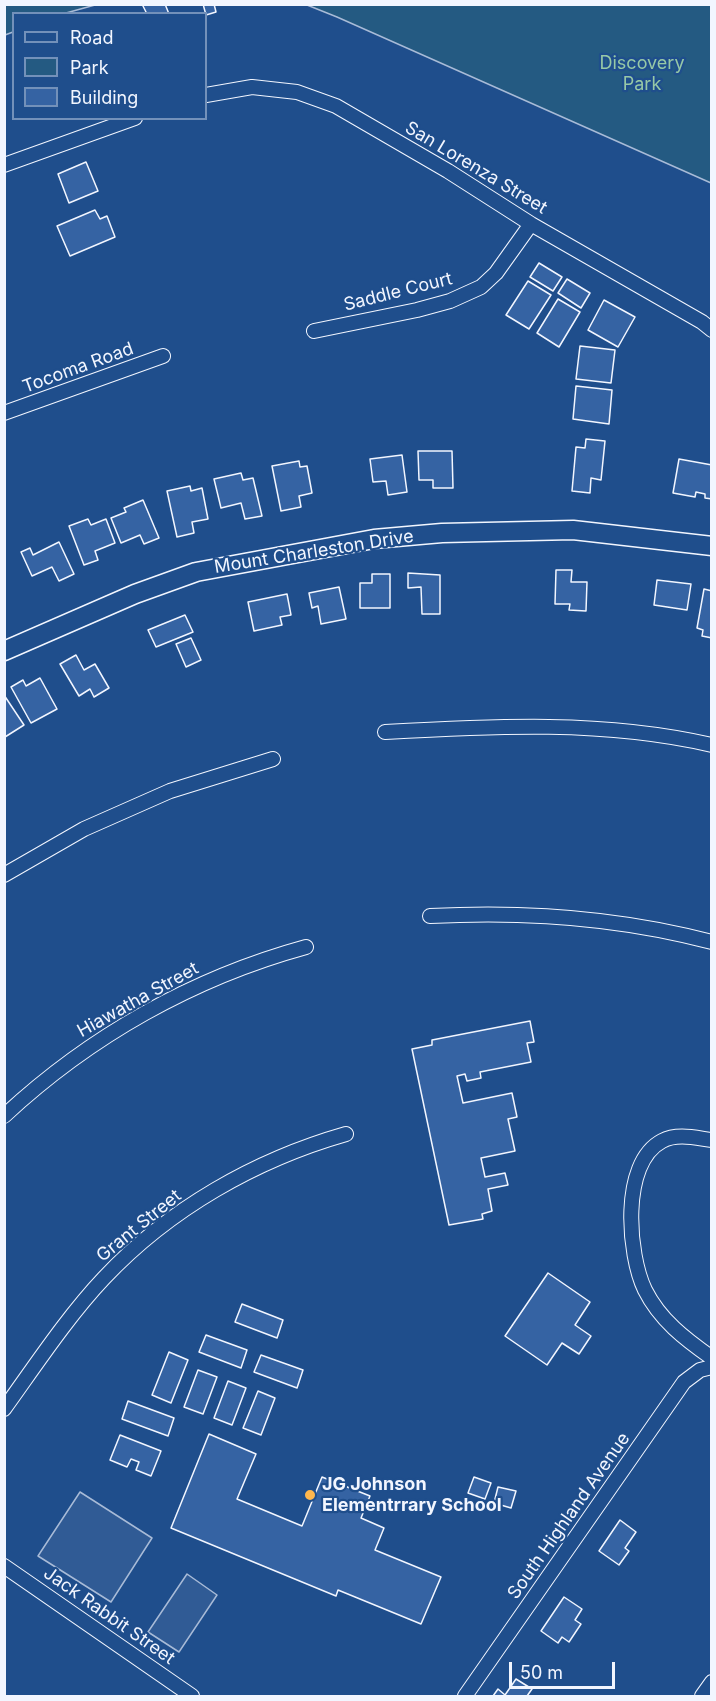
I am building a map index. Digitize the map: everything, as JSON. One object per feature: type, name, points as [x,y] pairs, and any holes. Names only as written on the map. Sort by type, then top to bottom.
[{"type":"street","name":"San Lorenza Street","points":[[207,95],[252,87],[297,92],[336,106],[448,171],[531,224],[702,322],[711,330]]},
{"type":"street","points":[[4,165],[129,120]]},
{"type":"street","name":"Saddle Court","points":[[314,331],[428,307],[450,301],[481,287],[496,273],[531,224]]},
{"type":"street","name":"Tocoma Road","points":[[4,413],[163,356]]},
{"type":"street","name":"Mount Charleston Drive","points":[[4,651],[135,594],[196,572],[374,539],[442,533],[573,530],[711,546]]},
{"type":"street","points":[[385,732],[546,725],[626,731],[711,745]]},
{"type":"street","points":[[4,875],[84,829],[170,791],[273,759]]},
{"type":"street","points":[[430,915],[514,916],[629,924],[711,942]]},
{"type":"street","name":"Hiawatha Street","points":[[4,1116],[76,1056],[140,1016],[237,969],[306,947]]},
{"type":"street","name":"Grant Street","points":[[4,1409],[102,1280],[140,1244],[219,1188],[258,1165],[346,1134]]},
{"type":"street","points":[[711,1140],[684,1137],[662,1141],[652,1149],[639,1170],[632,1203],[631,1237],[636,1266],[645,1290],[663,1318],[684,1338],[711,1358]]},
{"type":"street","name":"South Highland Avenue","points":[[465,1696],[684,1382],[700,1370],[711,1366]]},
{"type":"street","name":"Jack Rabbit Street","points":[[4,1566],[192,1696]]},
{"type":"street","points":[[702,1696],[711,1682]]},
{"type":"green space","points":[[5,4],[95,5],[70,12],[12,12],[12,32],[5,35]]},
{"type":"green space","name":"Discovery Park","points":[[307,5],[711,5],[711,183],[337,17]]},
{"type":"shaded area","points":[[80,1492],[152,1538],[111,1602],[38,1556]]},
{"type":"shaded area","points":[[187,1574],[217,1595],[179,1652],[148,1632]]},
{"type":"building","points":[[142,4],[165,4],[168,12],[146,12]]},
{"type":"building","points":[[203,4],[214,4],[216,12],[207,15]]},
{"type":"building","points":[[86,162],[98,191],[69,203],[58,174]]},
{"type":"building","points":[[95,210],[100,219],[107,216],[115,237],[70,256],[57,226]]},
{"type":"building","points":[[539,263],[562,277],[553,291],[530,277]]},
{"type":"building","points":[[567,279],[590,293],[581,308],[558,293]]},
{"type":"building","points":[[528,281],[551,295],[529,329],[506,315]]},
{"type":"building","points":[[558,299],[580,312],[559,347],[537,333]]},
{"type":"building","points":[[604,300],[635,317],[618,347],[588,330]]},
{"type":"building","points":[[580,346],[615,350],[611,383],[576,379]]},
{"type":"building","points":[[576,386],[612,390],[609,424],[573,419]]},
{"type":"building","points":[[586,439],[605,441],[601,480],[591,478],[590,493],[572,491],[576,447],[585,448]]},
{"type":"building","points":[[418,451],[452,451],[453,488],[433,488],[433,480],[419,480]]},
{"type":"building","points":[[402,455],[407,492],[388,495],[386,481],[373,482],[370,459]]},
{"type":"building","points":[[679,459],[712,465],[712,499],[705,498],[705,494],[696,492],[695,497],[673,493]]},
{"type":"building","points":[[299,461],[300,467],[307,466],[312,493],[299,496],[301,507],[281,511],[272,466]]},
{"type":"building","points":[[241,473],[243,480],[253,478],[262,516],[245,519],[241,503],[221,508],[214,479]]},
{"type":"building","points":[[190,486],[191,491],[202,488],[208,519],[192,522],[194,533],[177,537],[167,491]]},
{"type":"building","points":[[143,500],[159,538],[144,544],[140,535],[121,543],[111,518],[126,512],[124,508]]},
{"type":"building","points":[[88,519],[91,525],[106,519],[115,543],[95,551],[98,560],[84,565],[69,526]]},
{"type":"building","points":[[59,542],[74,574],[59,581],[52,567],[32,576],[21,552],[30,548],[33,555]]},
{"type":"building","points":[[556,570],[572,570],[571,582],[587,582],[586,611],[569,610],[570,604],[555,604]]},
{"type":"building","points":[[408,573],[440,575],[440,614],[422,614],[421,587],[408,588]]},
{"type":"building","points":[[372,574],[390,574],[390,608],[360,608],[360,583],[372,583]]},
{"type":"building","points":[[657,580],[691,584],[687,610],[654,605]]},
{"type":"building","points":[[339,587],[346,619],[321,624],[318,606],[312,608],[309,593]]},
{"type":"building","points":[[704,589],[712,591],[712,638],[702,636],[703,630],[697,628]]},
{"type":"building","points":[[287,594],[291,615],[280,617],[282,625],[254,631],[248,602]]},
{"type":"building","points":[[185,615],[193,632],[156,647],[148,630]]},
{"type":"building","points":[[191,638],[201,660],[186,667],[176,644]]},
{"type":"building","points":[[76,655],[84,670],[95,664],[109,688],[94,697],[90,689],[79,696],[60,664]]},
{"type":"building","points":[[40,678],[57,709],[31,723],[11,687],[23,680],[26,686]]},
{"type":"building","points":[[4,695],[24,725],[5,737],[4,736]]},
{"type":"building","points":[[530,1021],[534,1042],[527,1043],[531,1062],[480,1072],[481,1078],[467,1081],[465,1074],[457,1076],[463,1103],[512,1093],[517,1117],[508,1119],[515,1151],[481,1158],[485,1177],[505,1173],[508,1185],[488,1189],[492,1211],[482,1214],[483,1219],[449,1225],[412,1049],[432,1045],[432,1040]]},
{"type":"building","points":[[548,1273],[590,1302],[575,1325],[591,1336],[579,1354],[562,1343],[547,1365],[505,1336]]},
{"type":"building","points":[[242,1304],[283,1320],[277,1338],[235,1322]]},
{"type":"building","points":[[206,1335],[247,1350],[241,1368],[199,1352]]},
{"type":"building","points":[[169,1352],[188,1360],[171,1403],[152,1395]]},
{"type":"building","points":[[261,1355],[303,1370],[297,1388],[254,1372]]},
{"type":"building","points":[[198,1370],[217,1377],[203,1414],[184,1407]]},
{"type":"building","points":[[228,1381],[246,1388],[232,1425],[214,1418]]},
{"type":"building","points":[[258,1391],[275,1398],[261,1435],[243,1428]]},
{"type":"building","points":[[128,1401],[174,1418],[168,1436],[122,1419]]},
{"type":"building","points":[[209,1434],[256,1454],[237,1499],[302,1526],[322,1477],[370,1496],[361,1518],[384,1528],[375,1550],[441,1577],[421,1624],[338,1590],[336,1596],[171,1528]]},
{"type":"building","points":[[120,1435],[161,1451],[151,1476],[136,1470],[139,1462],[131,1459],[127,1467],[110,1460]]},
{"type":"building","points":[[474,1477],[491,1483],[485,1499],[468,1493]]},
{"type":"building","points":[[498,1487],[516,1491],[511,1508],[494,1503]]},
{"type":"building","points":[[620,1520],[636,1532],[625,1548],[629,1551],[619,1565],[599,1551]]},
{"type":"building","points":[[564,1597],[582,1609],[575,1620],[581,1624],[569,1642],[562,1637],[558,1643],[541,1631]]},
{"type":"building","points":[[516,1679],[532,1689],[527,1696],[493,1696],[498,1689],[505,1695]]},
{"type":"place","name":"JG Johnson Elementrrary School","points":[[310,1495]]}]
